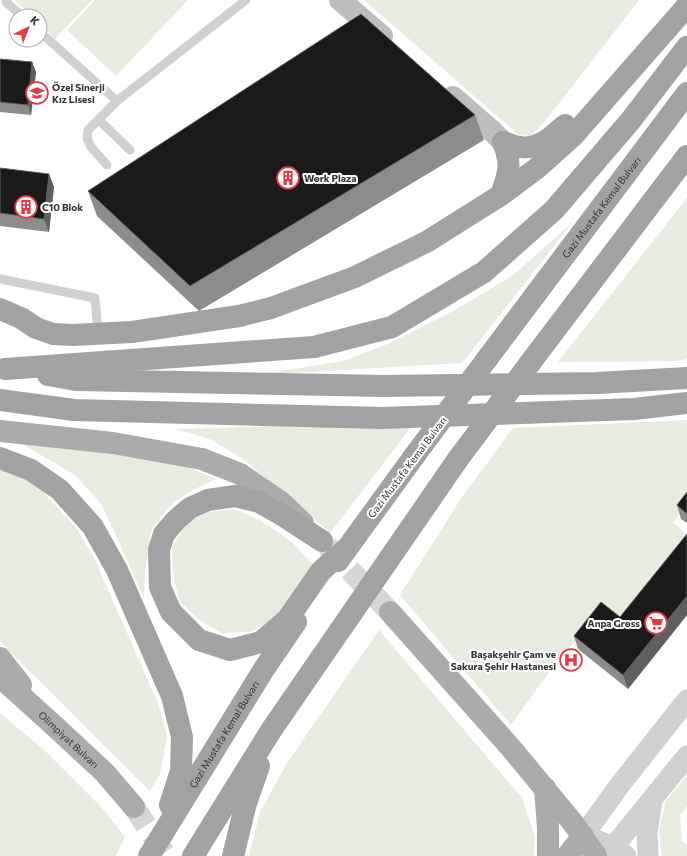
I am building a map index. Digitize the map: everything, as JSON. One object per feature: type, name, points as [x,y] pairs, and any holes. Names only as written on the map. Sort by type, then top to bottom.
[{"type":"highway","points":[[0,310],[22,318],[36,328],[53,334],[132,332],[239,316],[271,308],[355,277],[428,241],[501,195],[536,169],[573,136],[687,6]]},
{"type":"highway","points":[[503,142],[522,148],[534,147],[545,141],[588,103],[645,43],[667,28]]},
{"type":"highway","points":[[3,368],[314,347],[392,327],[484,272],[554,210],[631,120],[687,47]]},
{"type":"highway","name":"Gazi Mustafa Kemal Bulvarı","points":[[154,847],[264,669],[346,549],[687,93]]},
{"type":"highway","points":[[501,195],[509,170],[509,156],[503,142]]},
{"type":"highway","points":[[193,856],[272,729],[458,459],[687,156]]},
{"type":"highway","points":[[3,368],[76,380],[384,386],[597,383],[687,378]]},
{"type":"highway","points":[[0,400],[74,410],[382,418],[634,409],[687,403]]},
{"type":"highway","points":[[0,458],[31,470],[60,490],[93,527],[117,570],[172,696],[182,737],[181,771],[154,847]]},
{"type":"highway","points":[[322,540],[259,502],[235,496],[208,500],[190,508],[176,520],[164,534],[159,550],[160,587],[171,612],[199,640],[230,650],[262,642],[287,620],[321,571],[346,549]]},
{"type":"highway","points":[[233,856],[246,804],[272,729]]},
{"type":"main road","points":[[340,0],[399,51]]},
{"type":"main road","points":[[440,86],[503,142]]},
{"type":"main road","points":[[0,431],[113,443],[202,460],[240,474],[281,502],[322,540]]},
{"type":"main road","points":[[390,612],[511,748],[583,836],[611,854]]},
{"type":"main road","points":[[0,658],[49,721]]},
{"type":"main road","name":"Olimpiyat Bulvarı","points":[[0,677],[105,773],[134,807]]},
{"type":"main road","points":[[0,692],[49,721]]},
{"type":"main road","points":[[545,788],[548,828],[548,856]]},
{"type":"main road","points":[[567,856],[583,836]]},
{"type":"street","points":[[583,836],[619,786],[687,700]]},
{"type":"street","points":[[611,854],[687,756]]},
{"type":"street","points":[[648,856],[647,833],[652,800]]},
{"type":"lane","points":[[107,165],[90,146],[87,138],[88,130],[117,101],[246,0]]},
{"type":"lane","points":[[6,2],[13,8]]},
{"type":"lane","points":[[48,39],[117,101]]},
{"type":"lane","points":[[99,120],[130,150]]},
{"type":"lane","points":[[0,279],[95,298],[98,334]]},
{"type":"shaded area","points":[[15,0],[92,0],[55,39],[48,32],[48,8],[23,8]]},
{"type":"shaded area","points":[[95,0],[188,0],[116,76],[67,30]]},
{"type":"shaded area","points":[[364,0],[639,0],[546,120],[530,136],[519,135]]},
{"type":"shaded area","points":[[687,198],[687,359],[676,361],[558,362]]},
{"type":"shaded area","points":[[572,223],[462,363],[256,375],[344,361],[390,343],[455,310],[512,276]]},
{"type":"shaded area","name":"Başakşehir Çam ve Sakura Şehir Hastanesi","points":[[687,420],[687,505],[673,522],[687,535],[621,624],[602,609],[550,671],[511,725],[400,595],[462,497],[513,428]]},
{"type":"shaded area","points":[[415,422],[330,533],[294,501],[240,457],[210,439],[176,429]]},
{"type":"shaded area","points":[[22,444],[75,447],[182,465],[216,479],[193,490],[174,502],[152,528],[145,572],[144,598],[102,505],[75,475]]},
{"type":"shaded area","points":[[0,469],[35,483],[77,529],[94,558],[158,703],[167,736],[160,774],[150,791],[0,641]]},
{"type":"shaded area","points":[[234,509],[262,521],[292,542],[314,566],[281,616],[250,632],[222,633],[201,621],[179,601],[173,573],[172,547],[187,523],[209,512]]},
{"type":"shaded area","points":[[379,630],[522,798],[535,837],[534,856],[249,856],[260,812],[287,763]]},
{"type":"shaded area","points":[[0,713],[42,748],[102,808],[125,837],[116,856],[0,856]]},
{"type":"shaded area","points":[[687,775],[687,806],[680,815],[682,841],[687,845],[687,856],[662,856],[659,830],[666,801]]},
{"type":"building","name":"Work Plaza","points":[[361,14],[475,115],[190,286],[88,191]]},
{"type":"building","points":[[0,59],[32,62],[28,105],[0,102]]},
{"type":"building","name":"C10 Blok","points":[[0,168],[49,174],[44,219],[0,213]]},
{"type":"building","points":[[687,492],[687,514],[677,505]]},
{"type":"building","name":"Anpa Gross","points":[[687,534],[687,596],[623,675],[574,636],[601,602],[620,617]]},
{"type":"tunnel","points":[[327,546],[390,612]]},
{"type":"tunnel","points":[[134,807],[166,856]]},
{"type":"place","name":"Özel Sinerji Kız Lisesi","points":[[37,93]]},
{"type":"place","name":"Work Plaza","points":[[288,178]]},
{"type":"place","name":"C10 Blok","points":[[26,207]]},
{"type":"place","name":"Anpa Gross","points":[[656,623]]},
{"type":"place","name":"Başakşehir Çam ve Sakura Şehir Hastanesi","points":[[571,660]]}]
